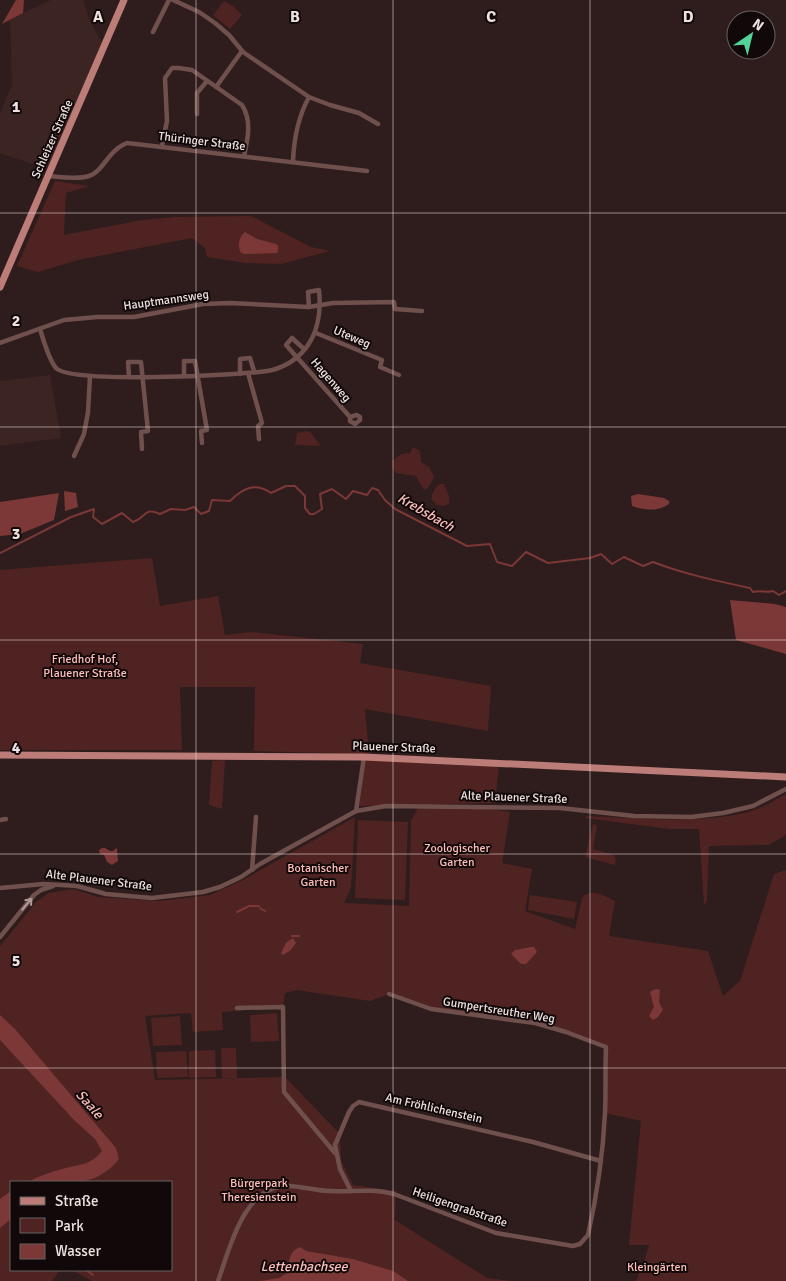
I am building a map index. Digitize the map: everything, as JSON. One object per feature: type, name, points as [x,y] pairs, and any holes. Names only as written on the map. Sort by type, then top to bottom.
[{"type":"main road","name":"Schleizer Straße","points":[[0,287],[124,0]]},
{"type":"main road","name":"Plauener Straße","points":[[0,756],[364,757],[786,777]]},
{"type":"street","points":[[153,32],[169,0]]},
{"type":"street","points":[[173,0],[199,12],[215,23],[229,35],[242,51],[309,96],[330,105],[359,113],[378,124]]},
{"type":"street","points":[[216,87],[242,51]]},
{"type":"street","points":[[162,146],[167,121],[164,78],[172,68],[179,68],[192,70],[242,105],[247,113],[248,137],[244,156]]},
{"type":"street","points":[[198,114],[197,94],[207,81]]},
{"type":"street","points":[[293,161],[293,144],[298,122],[309,96]]},
{"type":"street","name":"Thüringer Straße","points":[[49,176],[78,178],[90,176],[96,172],[119,146],[127,143],[367,171]]},
{"type":"street","points":[[40,329],[56,368],[64,372],[90,376],[129,377],[240,374],[279,368],[290,363],[316,333],[321,306],[319,290],[308,292],[309,307]]},
{"type":"street","name":"Hauptmannsweg","points":[[0,343],[70,319],[134,317],[203,304],[230,303],[309,307],[333,303],[394,302],[395,310],[422,311]]},
{"type":"street","name":"Uteweg","points":[[316,333],[382,360],[380,367],[399,375]]},
{"type":"street","points":[[297,356],[286,345],[292,338],[304,349]]},
{"type":"street","name":"Hagenweg","points":[[297,356],[350,417]]},
{"type":"street","points":[[240,374],[240,359],[250,358],[254,371]]},
{"type":"street","points":[[184,375],[184,361],[195,361],[207,430],[201,431],[202,443]]},
{"type":"street","points":[[129,377],[128,362],[141,362],[148,431],[141,432],[142,449]]},
{"type":"street","points":[[248,373],[262,423],[258,426],[259,439]]},
{"type":"street","points":[[74,456],[84,434],[88,412],[90,376]]},
{"type":"street","points":[[356,811],[364,757]]},
{"type":"street","name":"Alte Plauener Straße","points":[[0,888],[43,884],[62,885],[77,886],[106,894],[152,898],[203,892],[220,887],[356,811],[386,806],[560,808],[634,816],[691,817],[724,813],[753,806],[786,789]]},
{"type":"street","points":[[252,870],[256,817]]},
{"type":"street","points":[[0,937],[34,895],[40,890],[51,886],[62,885]]},
{"type":"street","name":"Gumpertsreuther Weg","points":[[390,994],[431,1008],[534,1023],[566,1032],[606,1047]]},
{"type":"street","points":[[237,1008],[283,1007],[284,1092],[336,1153],[340,1168],[352,1191]]},
{"type":"street","name":"Heiligengrabstraße","points":[[218,1281],[242,1216],[258,1198],[268,1191],[288,1186],[328,1191],[379,1190],[496,1233],[572,1246],[580,1244],[588,1235],[597,1194],[605,1113],[606,1047]]},
{"type":"street","name":"Am Fröhlichenstein","points":[[336,1153],[335,1146],[349,1112],[359,1102],[533,1142],[601,1161]]},
{"type":"shaded area","points":[[16,0],[24,0],[23,13],[2,24]]},
{"type":"shaded area","points":[[51,0],[83,0],[90,21],[102,43],[47,169],[0,153],[0,113],[12,85],[10,19]]},
{"type":"shaded area","points":[[50,375],[61,438],[0,446],[0,381]]},
{"type":"shaded area","points":[[638,494],[664,498],[669,501],[669,504],[665,507],[651,510],[632,506],[631,496]]},
{"type":"shaded area","points":[[730,600],[775,604],[786,607],[786,654],[736,640]]},
{"type":"green space","points":[[224,1],[233,6],[242,15],[230,29],[213,15]]},
{"type":"green space","points":[[55,181],[89,186],[66,193],[64,235],[142,220],[175,217],[251,216],[311,247],[330,251],[281,264],[245,263],[207,257],[205,248],[192,238],[78,260],[38,272],[17,266]]},
{"type":"green space","points":[[310,432],[321,446],[295,445],[297,433]]},
{"type":"green space","points":[[413,447],[420,451],[421,462],[429,467],[434,477],[428,488],[424,490],[416,476],[396,473],[392,467],[392,461],[401,454],[410,453]]},
{"type":"green space","points":[[444,484],[449,496],[449,503],[444,506],[437,505],[432,500],[436,487]]},
{"type":"green space","name":"Friedhof Hof, Plauener Straße","points":[[152,558],[160,606],[218,596],[225,635],[251,632],[363,644],[360,663],[491,686],[488,731],[365,709],[369,754],[254,751],[255,687],[180,687],[182,750],[0,750],[0,570]]},
{"type":"green space","points":[[225,760],[222,809],[209,805],[212,761]]},
{"type":"green space","points":[[365,760],[499,766],[495,803],[359,806]]},
{"type":"green space","points":[[786,794],[786,835],[769,845],[709,846],[707,901],[704,905],[699,829],[669,829],[585,818],[587,816],[650,819],[715,818],[755,810]]},
{"type":"green space","name":"Bürgerpark Theresienstein","points":[[418,808],[489,809],[510,812],[502,863],[532,869],[525,911],[575,929],[582,898],[589,893],[603,895],[615,901],[609,936],[708,951],[723,996],[740,981],[774,874],[786,870],[786,1281],[636,1281],[649,1245],[629,1245],[641,1121],[605,1113],[605,1047],[535,1023],[431,1009],[390,994],[370,1001],[297,990],[285,993],[283,1007],[222,1012],[223,1030],[193,1032],[191,1013],[145,1016],[155,1080],[285,1077],[340,1134],[341,1160],[353,1185],[396,1191],[395,1220],[487,1278],[513,1281],[92,1281],[73,1271],[172,1271],[172,1181],[10,1181],[10,1271],[59,1271],[52,1281],[0,1281],[0,946],[37,901],[49,893],[73,889],[98,897],[160,901],[210,895],[243,880],[355,817],[351,888],[344,903],[409,906],[411,820]]},
{"type":"green space","points":[[358,820],[408,822],[405,900],[355,898]]},
{"type":"green space","points":[[593,824],[597,826],[593,849],[614,855],[615,865],[585,857]]},
{"type":"green space","points":[[530,895],[577,902],[574,919],[528,910]]},
{"type":"green space","points":[[277,1013],[279,1041],[251,1042],[250,1015]]},
{"type":"green space","points":[[180,1016],[182,1045],[153,1046],[151,1018]]},
{"type":"green space","points":[[221,1048],[236,1048],[237,1078],[222,1078]]},
{"type":"green space","points":[[215,1050],[216,1077],[189,1078],[189,1051]]},
{"type":"green space","points":[[186,1051],[188,1077],[157,1078],[156,1052]]},
{"type":"water","points":[[245,232],[257,239],[276,244],[278,246],[277,253],[241,253],[239,242]]},
{"type":"water","points":[[64,491],[76,493],[78,507],[65,511]]},
{"type":"water","points":[[59,493],[54,520],[20,534],[0,536],[0,502]]},
{"type":"water","points":[[102,848],[113,851],[116,848],[118,861],[112,865],[107,862],[104,855],[100,854],[99,850]]},
{"type":"water","points":[[293,938],[296,943],[291,950],[283,955],[281,953],[286,943]]},
{"type":"water","points":[[534,947],[537,952],[526,964],[521,964],[511,954],[515,950]]},
{"type":"water","points":[[657,989],[660,990],[659,1002],[663,1010],[653,1020],[649,1016],[654,1007],[650,992]]},
{"type":"water","points":[[0,1015],[15,1029],[116,1148],[119,1159],[109,1169],[99,1176],[84,1181],[30,1181],[49,1173],[89,1162],[102,1151],[95,1139],[75,1121],[0,1040]]},
{"type":"water","points":[[10,1192],[10,1220],[0,1228],[0,1199]]},
{"type":"water","name":"Lettenbachsee","points":[[300,1247],[306,1251],[353,1259],[393,1271],[408,1281],[261,1281],[279,1278],[287,1273],[292,1254]]},
{"type":"waterway","name":"Krebsbach","points":[[0,553],[71,517],[94,509],[93,517],[102,524],[122,513],[133,522],[148,512],[160,514],[171,509],[185,510],[194,507],[201,514],[209,511],[212,500],[230,501],[249,488],[260,488],[271,493],[286,486],[295,486],[305,496],[305,508],[310,514],[314,514],[322,509],[320,494],[332,489],[346,499],[353,491],[367,495],[372,488],[378,490],[395,509],[467,546],[490,544],[497,562],[512,566],[526,552],[548,563],[590,558],[601,554],[612,564],[624,557],[643,566],[653,562],[689,574],[750,588],[753,592],[773,591],[779,595],[786,591]]},
{"type":"waterway","points":[[237,912],[249,906],[259,906]]},
{"type":"waterway","points":[[260,908],[265,911]]},
{"type":"waterway","points":[[292,936],[299,936]]},
{"type":"waterway","points":[[87,1271],[93,1275]]},
{"type":"park label","name":"Zoologischer Garten","points":[[457,855]]},
{"type":"park label","name":"Botanischer Garten","points":[[318,875]]},
{"type":"park label","name":"Kleingärten","points":[[657,1267]]},
{"type":"water label","name":"Saale","points":[[90,1104]]}]
